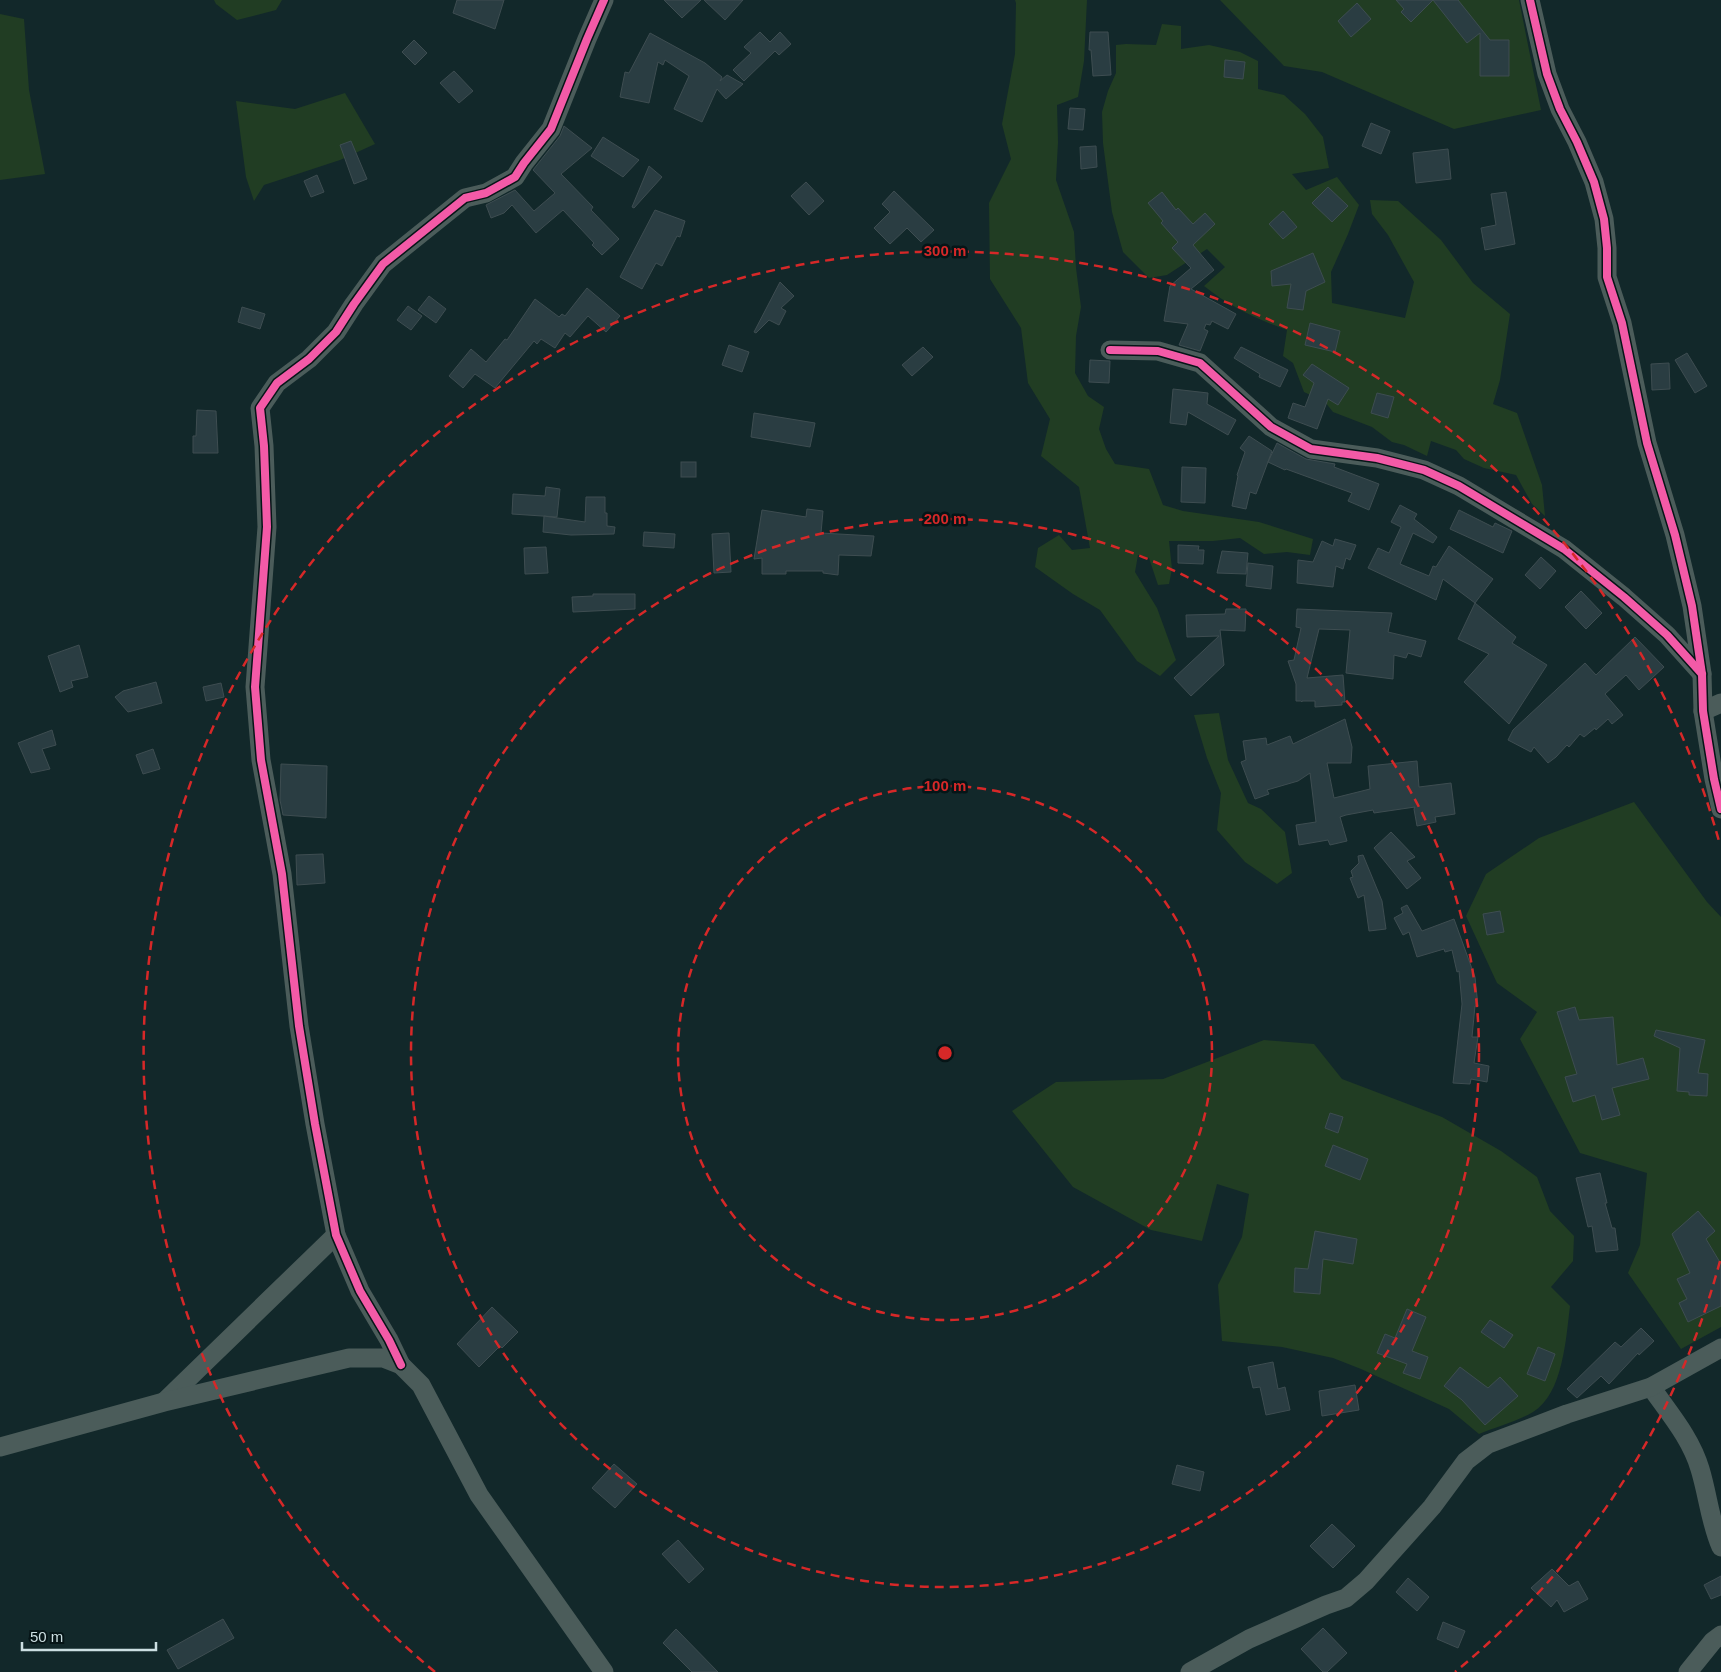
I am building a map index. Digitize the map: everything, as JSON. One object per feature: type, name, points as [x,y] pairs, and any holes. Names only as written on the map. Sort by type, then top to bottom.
[{"type":"street","points":[[604,0],[552,129],[515,177],[486,193],[464,198],[383,264],[336,332],[309,359],[277,383],[260,408],[264,446],[267,527],[255,687],[260,751],[282,874],[300,1036],[336,1235],[360,1291],[389,1340],[401,1365],[421,1385],[479,1495],[604,1672]]},
{"type":"street","points":[[1530,0],[1547,74],[1560,109],[1594,182],[1604,220],[1607,248],[1607,277],[1622,323],[1647,443],[1675,534],[1692,606],[1702,674],[1703,711],[1721,809]]},
{"type":"street","points":[[1110,350],[1158,351],[1200,363],[1271,427],[1311,449],[1377,458],[1424,470],[1460,486],[1564,549],[1624,596],[1660,628],[1702,674]]},
{"type":"street","points":[[1703,711],[1721,704]]},
{"type":"street","points":[[164,1402],[336,1235]]},
{"type":"street","points":[[1190,1672],[1249,1639],[1326,1604],[1346,1598],[1373,1574],[1432,1506],[1466,1461],[1488,1444],[1567,1414],[1651,1387],[1721,1348]]},
{"type":"street","points":[[0,1447],[164,1402],[349,1358],[383,1358],[401,1365]]},
{"type":"street","points":[[1651,1387],[1687,1438],[1700,1467],[1716,1534],[1721,1546]]},
{"type":"street","points":[[1688,1672],[1713,1641],[1721,1635]]},
{"type":"green space","points":[[214,0],[282,0],[276,10],[237,20],[216,4]]},
{"type":"green space","points":[[1015,0],[1087,0],[1084,61],[1078,97],[1057,105],[1056,180],[1074,232],[1081,307],[1076,336],[1075,373],[1088,396],[1104,407],[1099,429],[1106,449],[1115,464],[1149,469],[1163,505],[1183,511],[1259,522],[1313,539],[1310,555],[1287,552],[1264,554],[1240,538],[1213,541],[1169,541],[1172,569],[1169,584],[1158,585],[1149,558],[1138,555],[1135,572],[1157,608],[1176,660],[1160,676],[1137,661],[1100,610],[1073,594],[1035,567],[1038,548],[1059,535],[1072,550],[1090,548],[1079,487],[1041,456],[1050,419],[1028,383],[1021,328],[990,279],[989,203],[1011,159],[1002,124],[1015,54]]},
{"type":"green space","points":[[1220,0],[1519,0],[1541,110],[1454,129],[1322,72],[1284,66]]},
{"type":"green space","points":[[0,14],[24,19],[29,90],[45,174],[0,180]]},
{"type":"green space","points":[[1162,24],[1181,26],[1181,49],[1209,45],[1240,52],[1258,61],[1258,89],[1284,95],[1305,114],[1323,137],[1329,168],[1292,174],[1306,190],[1337,177],[1359,205],[1331,272],[1332,303],[1405,318],[1414,282],[1388,235],[1372,214],[1370,200],[1398,201],[1441,240],[1473,283],[1510,314],[1500,380],[1493,404],[1517,413],[1542,485],[1545,516],[1532,504],[1516,475],[1484,468],[1464,459],[1456,450],[1431,441],[1427,456],[1404,445],[1392,442],[1372,427],[1333,412],[1325,402],[1304,392],[1293,363],[1283,356],[1287,330],[1243,311],[1223,300],[1204,286],[1225,267],[1207,249],[1167,275],[1149,278],[1123,252],[1112,212],[1103,143],[1102,112],[1116,73],[1116,45],[1156,45]]},
{"type":"green space","points":[[345,93],[375,144],[340,160],[264,185],[254,201],[246,177],[236,101],[295,109]]},
{"type":"green space","points":[[1219,713],[1228,760],[1248,803],[1261,809],[1285,832],[1292,873],[1277,884],[1245,862],[1217,830],[1221,793],[1207,758],[1194,715]]},
{"type":"green space","points":[[1634,802],[1707,902],[1721,917],[1721,1327],[1681,1349],[1628,1273],[1640,1245],[1647,1173],[1580,1153],[1520,1039],[1537,1012],[1497,983],[1466,916],[1486,874],[1539,838]]},
{"type":"green space","points":[[1264,1040],[1314,1044],[1342,1079],[1442,1117],[1501,1151],[1537,1177],[1550,1211],[1574,1236],[1573,1261],[1551,1287],[1570,1306],[1561,1364],[1551,1392],[1543,1404],[1533,1412],[1479,1434],[1449,1409],[1333,1358],[1282,1347],[1222,1341],[1218,1285],[1242,1237],[1249,1194],[1217,1184],[1202,1241],[1151,1230],[1073,1187],[1012,1111],[1056,1082],[1163,1079]]},
{"type":"building","points":[[457,0],[504,0],[495,29],[453,13]]},
{"type":"building","points":[[664,0],[701,0],[682,18]]},
{"type":"building","points":[[704,0],[743,0],[725,20]]},
{"type":"building","points":[[1396,0],[1433,0],[1411,22],[1401,12],[1404,9]]},
{"type":"building","points":[[1433,0],[1458,0],[1490,40],[1509,40],[1509,76],[1480,76],[1480,33],[1467,43]]},
{"type":"building","points":[[1357,3],[1371,19],[1351,37],[1338,21]]},
{"type":"building","points":[[760,32],[770,42],[780,32],[791,44],[779,55],[775,51],[744,81],[733,70],[751,53],[744,47]]},
{"type":"building","points":[[1090,32],[1108,32],[1111,75],[1093,76],[1091,50],[1089,50]]},
{"type":"building","points":[[650,33],[705,63],[722,77],[720,81],[727,75],[743,84],[726,99],[717,89],[702,122],[674,109],[689,76],[665,60],[663,65],[658,62],[649,103],[620,97],[625,72],[629,73]]},
{"type":"building","points":[[414,40],[427,53],[415,65],[402,52]]},
{"type":"building","points":[[1225,60],[1245,62],[1243,79],[1224,77]]},
{"type":"building","points":[[454,71],[473,91],[459,103],[440,83]]},
{"type":"building","points":[[1070,108],[1085,109],[1083,130],[1068,129]]},
{"type":"building","points":[[1371,123],[1390,131],[1381,154],[1362,146]]},
{"type":"building","points":[[564,126],[592,148],[561,174],[593,207],[591,210],[619,239],[602,255],[592,245],[594,243],[563,210],[536,233],[512,205],[504,213],[491,218],[486,205],[515,190],[534,211],[555,193],[533,170],[560,136]]},
{"type":"building","points":[[603,137],[639,160],[623,177],[591,156]]},
{"type":"building","points":[[351,141],[367,179],[354,184],[340,145]]},
{"type":"building","points":[[1096,146],[1097,167],[1081,169],[1080,147]]},
{"type":"building","points":[[1448,149],[1451,179],[1416,183],[1413,153]]},
{"type":"building","points":[[649,166],[662,177],[634,208],[632,207]]},
{"type":"building","points":[[317,175],[324,192],[311,197],[304,181]]},
{"type":"building","points":[[806,182],[824,201],[809,215],[791,196]]},
{"type":"building","points":[[1328,187],[1348,206],[1332,222],[1312,203]]},
{"type":"building","points":[[894,191],[934,230],[921,242],[907,228],[890,244],[874,228],[890,212],[882,204]]},
{"type":"building","points":[[1162,192],[1176,210],[1178,208],[1193,224],[1205,213],[1215,224],[1193,245],[1214,270],[1191,289],[1236,314],[1228,329],[1212,321],[1210,325],[1206,324],[1204,329],[1208,331],[1200,351],[1179,345],[1188,324],[1164,321],[1170,286],[1191,268],[1172,248],[1178,242],[1161,223],[1163,221],[1148,203]]},
{"type":"building","points":[[1506,192],[1515,244],[1485,250],[1481,228],[1496,225],[1491,194]]},
{"type":"building","points":[[655,210],[685,221],[680,237],[677,236],[662,266],[656,263],[642,289],[620,277]]},
{"type":"building","points":[[1283,211],[1297,227],[1283,239],[1269,224]]},
{"type":"building","points":[[1313,253],[1325,282],[1306,291],[1303,310],[1287,308],[1291,284],[1272,286],[1271,271]]},
{"type":"building","points":[[780,282],[794,296],[781,308],[786,311],[779,325],[769,320],[756,333],[754,332]]},
{"type":"building","points":[[587,288],[620,316],[606,332],[588,316],[570,337],[565,333],[555,348],[541,339],[537,344],[534,341],[495,388],[475,374],[463,388],[449,376],[471,349],[486,362],[505,339],[507,340],[535,299],[559,317],[562,314],[565,316]]},
{"type":"building","points":[[429,296],[446,309],[436,323],[418,310]]},
{"type":"building","points":[[408,306],[422,316],[411,330],[397,320]]},
{"type":"building","points":[[242,307],[265,314],[260,329],[238,322]]},
{"type":"building","points":[[1310,323],[1340,331],[1335,352],[1305,345]]},
{"type":"building","points":[[729,345],[749,352],[742,372],[722,365]]},
{"type":"building","points":[[923,347],[933,357],[912,376],[902,365]]},
{"type":"building","points":[[1241,347],[1288,370],[1280,387],[1259,377],[1260,374],[1234,358]]},
{"type":"building","points":[[1687,353],[1707,386],[1695,393],[1675,360]]},
{"type":"building","points":[[1090,360],[1110,361],[1109,383],[1089,382]]},
{"type":"building","points":[[1669,363],[1670,389],[1652,390],[1651,364]]},
{"type":"building","points":[[1312,364],[1349,388],[1338,405],[1328,399],[1317,429],[1288,418],[1293,403],[1305,407],[1314,383],[1303,375]]},
{"type":"building","points":[[1173,389],[1208,393],[1207,404],[1236,420],[1228,435],[1188,412],[1186,425],[1170,423]]},
{"type":"building","points":[[1377,393],[1394,397],[1388,418],[1371,413]]},
{"type":"building","points":[[197,410],[216,411],[218,453],[193,453],[193,436],[196,436]]},
{"type":"building","points":[[754,413],[815,423],[810,447],[751,437]]},
{"type":"building","points":[[1249,436],[1272,451],[1256,494],[1250,492],[1246,509],[1232,506],[1237,475],[1245,452],[1240,448]]},
{"type":"building","points":[[1277,443],[1306,459],[1335,464],[1334,467],[1379,484],[1369,510],[1348,501],[1352,493],[1285,470],[1268,462]]},
{"type":"building","points":[[681,462],[696,462],[696,477],[681,477]]},
{"type":"building","points":[[1182,467],[1206,468],[1205,503],[1181,502]]},
{"type":"building","points":[[546,487],[560,489],[557,517],[512,514],[513,494],[545,496]]},
{"type":"building","points":[[586,497],[605,497],[607,526],[615,527],[614,534],[571,535],[543,532],[544,516],[585,522]]},
{"type":"building","points":[[1400,505],[1417,514],[1414,519],[1437,537],[1433,543],[1413,533],[1400,564],[1429,576],[1433,566],[1436,567],[1449,546],[1493,579],[1475,603],[1443,579],[1436,600],[1368,568],[1378,548],[1389,553],[1401,527],[1391,522]]},
{"type":"building","points":[[807,509],[823,511],[821,533],[874,536],[871,556],[839,555],[838,575],[823,573],[823,571],[786,571],[786,574],[762,574],[762,558],[754,559],[762,510],[806,517]]},
{"type":"building","points":[[1459,510],[1493,527],[1495,523],[1512,531],[1503,553],[1450,529]]},
{"type":"building","points":[[644,532],[675,534],[674,548],[643,546]]},
{"type":"building","points":[[729,533],[731,572],[714,573],[712,534]]},
{"type":"building","points":[[1335,539],[1356,545],[1350,560],[1346,558],[1343,569],[1336,566],[1333,587],[1297,583],[1298,560],[1313,562],[1322,541],[1333,546]]},
{"type":"building","points":[[1178,545],[1199,546],[1198,550],[1204,550],[1203,564],[1178,563]]},
{"type":"building","points":[[546,547],[548,573],[525,574],[524,548]]},
{"type":"building","points":[[1222,551],[1248,553],[1246,574],[1217,573]]},
{"type":"building","points":[[1541,557],[1556,571],[1540,589],[1525,575]]},
{"type":"building","points":[[1248,563],[1273,566],[1271,589],[1246,586]]},
{"type":"building","points":[[1581,591],[1602,613],[1586,629],[1565,607]]},
{"type":"building","points":[[593,594],[635,594],[635,609],[573,612],[572,597],[593,596]]},
{"type":"building","points":[[1475,603],[1516,637],[1512,643],[1547,665],[1509,724],[1464,682],[1489,654],[1458,639]]},
{"type":"building","points":[[1226,609],[1246,609],[1245,631],[1220,630],[1224,665],[1191,696],[1174,678],[1219,636],[1187,637],[1186,615],[1225,614]]},
{"type":"building","points":[[1297,609],[1392,613],[1388,632],[1426,641],[1421,657],[1408,653],[1406,658],[1394,655],[1393,679],[1346,673],[1350,630],[1319,629],[1307,678],[1343,675],[1345,702],[1342,702],[1342,705],[1315,707],[1315,701],[1296,701],[1296,684],[1288,661],[1294,660],[1301,628],[1296,627]]},
{"type":"building","points":[[1635,637],[1664,667],[1639,690],[1626,675],[1605,694],[1623,715],[1612,724],[1608,719],[1596,730],[1595,728],[1584,737],[1580,734],[1569,747],[1567,745],[1548,763],[1534,747],[1531,752],[1508,740],[1513,730],[1585,663],[1596,675]]},
{"type":"building","points":[[79,645],[88,677],[71,681],[73,687],[60,692],[48,656]]},
{"type":"building","points":[[156,682],[162,703],[128,712],[115,697],[123,691]]},
{"type":"building","points":[[221,683],[224,697],[206,701],[203,687]]},
{"type":"building","points":[[1345,719],[1352,747],[1351,763],[1327,763],[1334,798],[1370,789],[1368,766],[1417,761],[1419,787],[1451,783],[1455,814],[1435,817],[1436,822],[1417,826],[1415,807],[1374,813],[1373,810],[1346,815],[1340,817],[1347,841],[1330,845],[1328,840],[1299,845],[1296,825],[1316,822],[1310,773],[1298,781],[1267,790],[1269,794],[1255,799],[1241,762],[1246,760],[1243,741],[1266,738],[1267,745],[1290,736],[1293,744]]},
{"type":"building","points":[[52,730],[56,745],[42,749],[50,769],[31,773],[18,743]]},
{"type":"building","points":[[153,749],[160,769],[143,774],[136,755]]},
{"type":"building","points":[[281,764],[327,766],[326,818],[283,815],[280,800]]},
{"type":"building","points":[[1391,832],[1415,857],[1407,861],[1421,878],[1407,889],[1374,848]]},
{"type":"building","points":[[323,854],[325,883],[297,885],[296,855]]},
{"type":"building","points":[[1363,855],[1382,901],[1386,929],[1369,931],[1364,895],[1358,898],[1350,878],[1353,877],[1351,871],[1359,863],[1358,856]]},
{"type":"building","points":[[1407,905],[1422,931],[1454,919],[1475,977],[1478,1006],[1475,1006],[1472,1037],[1478,1037],[1474,1063],[1489,1066],[1487,1082],[1471,1079],[1470,1084],[1453,1083],[1462,1004],[1459,971],[1457,972],[1452,950],[1445,952],[1444,949],[1417,957],[1409,932],[1403,935],[1394,918],[1403,913],[1401,908]]},
{"type":"building","points":[[1500,911],[1504,932],[1487,935],[1483,914]]},
{"type":"building","points":[[1575,1007],[1579,1020],[1613,1017],[1617,1065],[1643,1058],[1649,1079],[1612,1088],[1620,1115],[1602,1120],[1595,1095],[1573,1102],[1565,1077],[1577,1074],[1557,1012]]},
{"type":"building","points":[[1656,1030],[1705,1040],[1698,1073],[1708,1074],[1707,1096],[1689,1095],[1689,1092],[1677,1091],[1680,1048],[1654,1036]]},
{"type":"building","points":[[1330,1113],[1343,1117],[1338,1133],[1325,1128]]},
{"type":"building","points":[[1333,1145],[1368,1159],[1360,1180],[1325,1166]]},
{"type":"building","points":[[1600,1173],[1607,1203],[1605,1203],[1612,1228],[1615,1228],[1618,1250],[1596,1252],[1592,1226],[1588,1227],[1576,1178]]},
{"type":"building","points":[[1698,1211],[1715,1231],[1706,1239],[1721,1264],[1721,1306],[1688,1322],[1679,1303],[1687,1299],[1677,1279],[1690,1273],[1672,1234]]},
{"type":"building","points":[[1315,1231],[1357,1239],[1353,1264],[1323,1259],[1320,1294],[1294,1292],[1295,1268],[1308,1269]]},
{"type":"building","points":[[492,1307],[518,1332],[502,1348],[500,1346],[479,1367],[457,1344]]},
{"type":"building","points":[[1407,1309],[1426,1317],[1412,1351],[1428,1357],[1420,1379],[1403,1373],[1407,1364],[1377,1353],[1385,1334],[1395,1338]]},
{"type":"building","points":[[1490,1320],[1513,1335],[1504,1348],[1481,1332]]},
{"type":"building","points":[[1641,1328],[1654,1341],[1639,1355],[1638,1353],[1609,1384],[1601,1376],[1577,1398],[1567,1389],[1615,1342],[1621,1347]]},
{"type":"building","points":[[1538,1347],[1555,1354],[1545,1381],[1527,1374]]},
{"type":"building","points":[[1273,1362],[1278,1389],[1285,1387],[1290,1410],[1266,1415],[1260,1387],[1253,1388],[1248,1367]]},
{"type":"building","points":[[1460,1367],[1488,1388],[1500,1377],[1518,1396],[1485,1425],[1462,1400],[1444,1386]]},
{"type":"building","points":[[1355,1385],[1359,1410],[1322,1416],[1319,1391]]},
{"type":"building","points":[[614,1464],[637,1484],[615,1508],[592,1488]]},
{"type":"building","points":[[1177,1465],[1204,1472],[1200,1491],[1172,1484]]},
{"type":"building","points":[[1332,1524],[1355,1546],[1333,1568],[1310,1546]]},
{"type":"building","points":[[678,1540],[704,1569],[689,1583],[662,1554]]},
{"type":"building","points":[[1552,1569],[1569,1586],[1578,1581],[1588,1599],[1564,1612],[1557,1600],[1551,1607],[1531,1588]]},
{"type":"building","points":[[1721,1576],[1721,1595],[1711,1599],[1704,1585]]},
{"type":"building","points":[[1408,1578],[1429,1597],[1417,1611],[1396,1592]]},
{"type":"building","points":[[223,1619],[234,1638],[178,1669],[167,1650]]},
{"type":"building","points":[[1443,1622],[1465,1631],[1458,1648],[1437,1639]]},
{"type":"building","points":[[1323,1628],[1347,1653],[1327,1672],[1323,1672],[1301,1649]]},
{"type":"building","points":[[676,1629],[718,1672],[692,1672],[663,1643]]},
{"type":"cycle path","points":[[401,1365],[389,1340],[360,1291],[336,1235],[299,1026],[282,874],[261,760],[255,687],[267,527],[264,446],[260,408],[277,383],[309,359],[336,332],[383,264],[465,198],[486,193],[515,177],[551,129],[604,0]]},
{"type":"cycle path","points":[[1530,0],[1547,74],[1560,109],[1594,182],[1604,219],[1607,277],[1622,323],[1647,443],[1675,535],[1692,606],[1702,674],[1703,711],[1721,809]]},
{"type":"cycle path","points":[[1110,350],[1158,351],[1200,363],[1271,427],[1311,449],[1377,458],[1424,470],[1459,486],[1564,549],[1624,597],[1667,635],[1702,674]]}]
